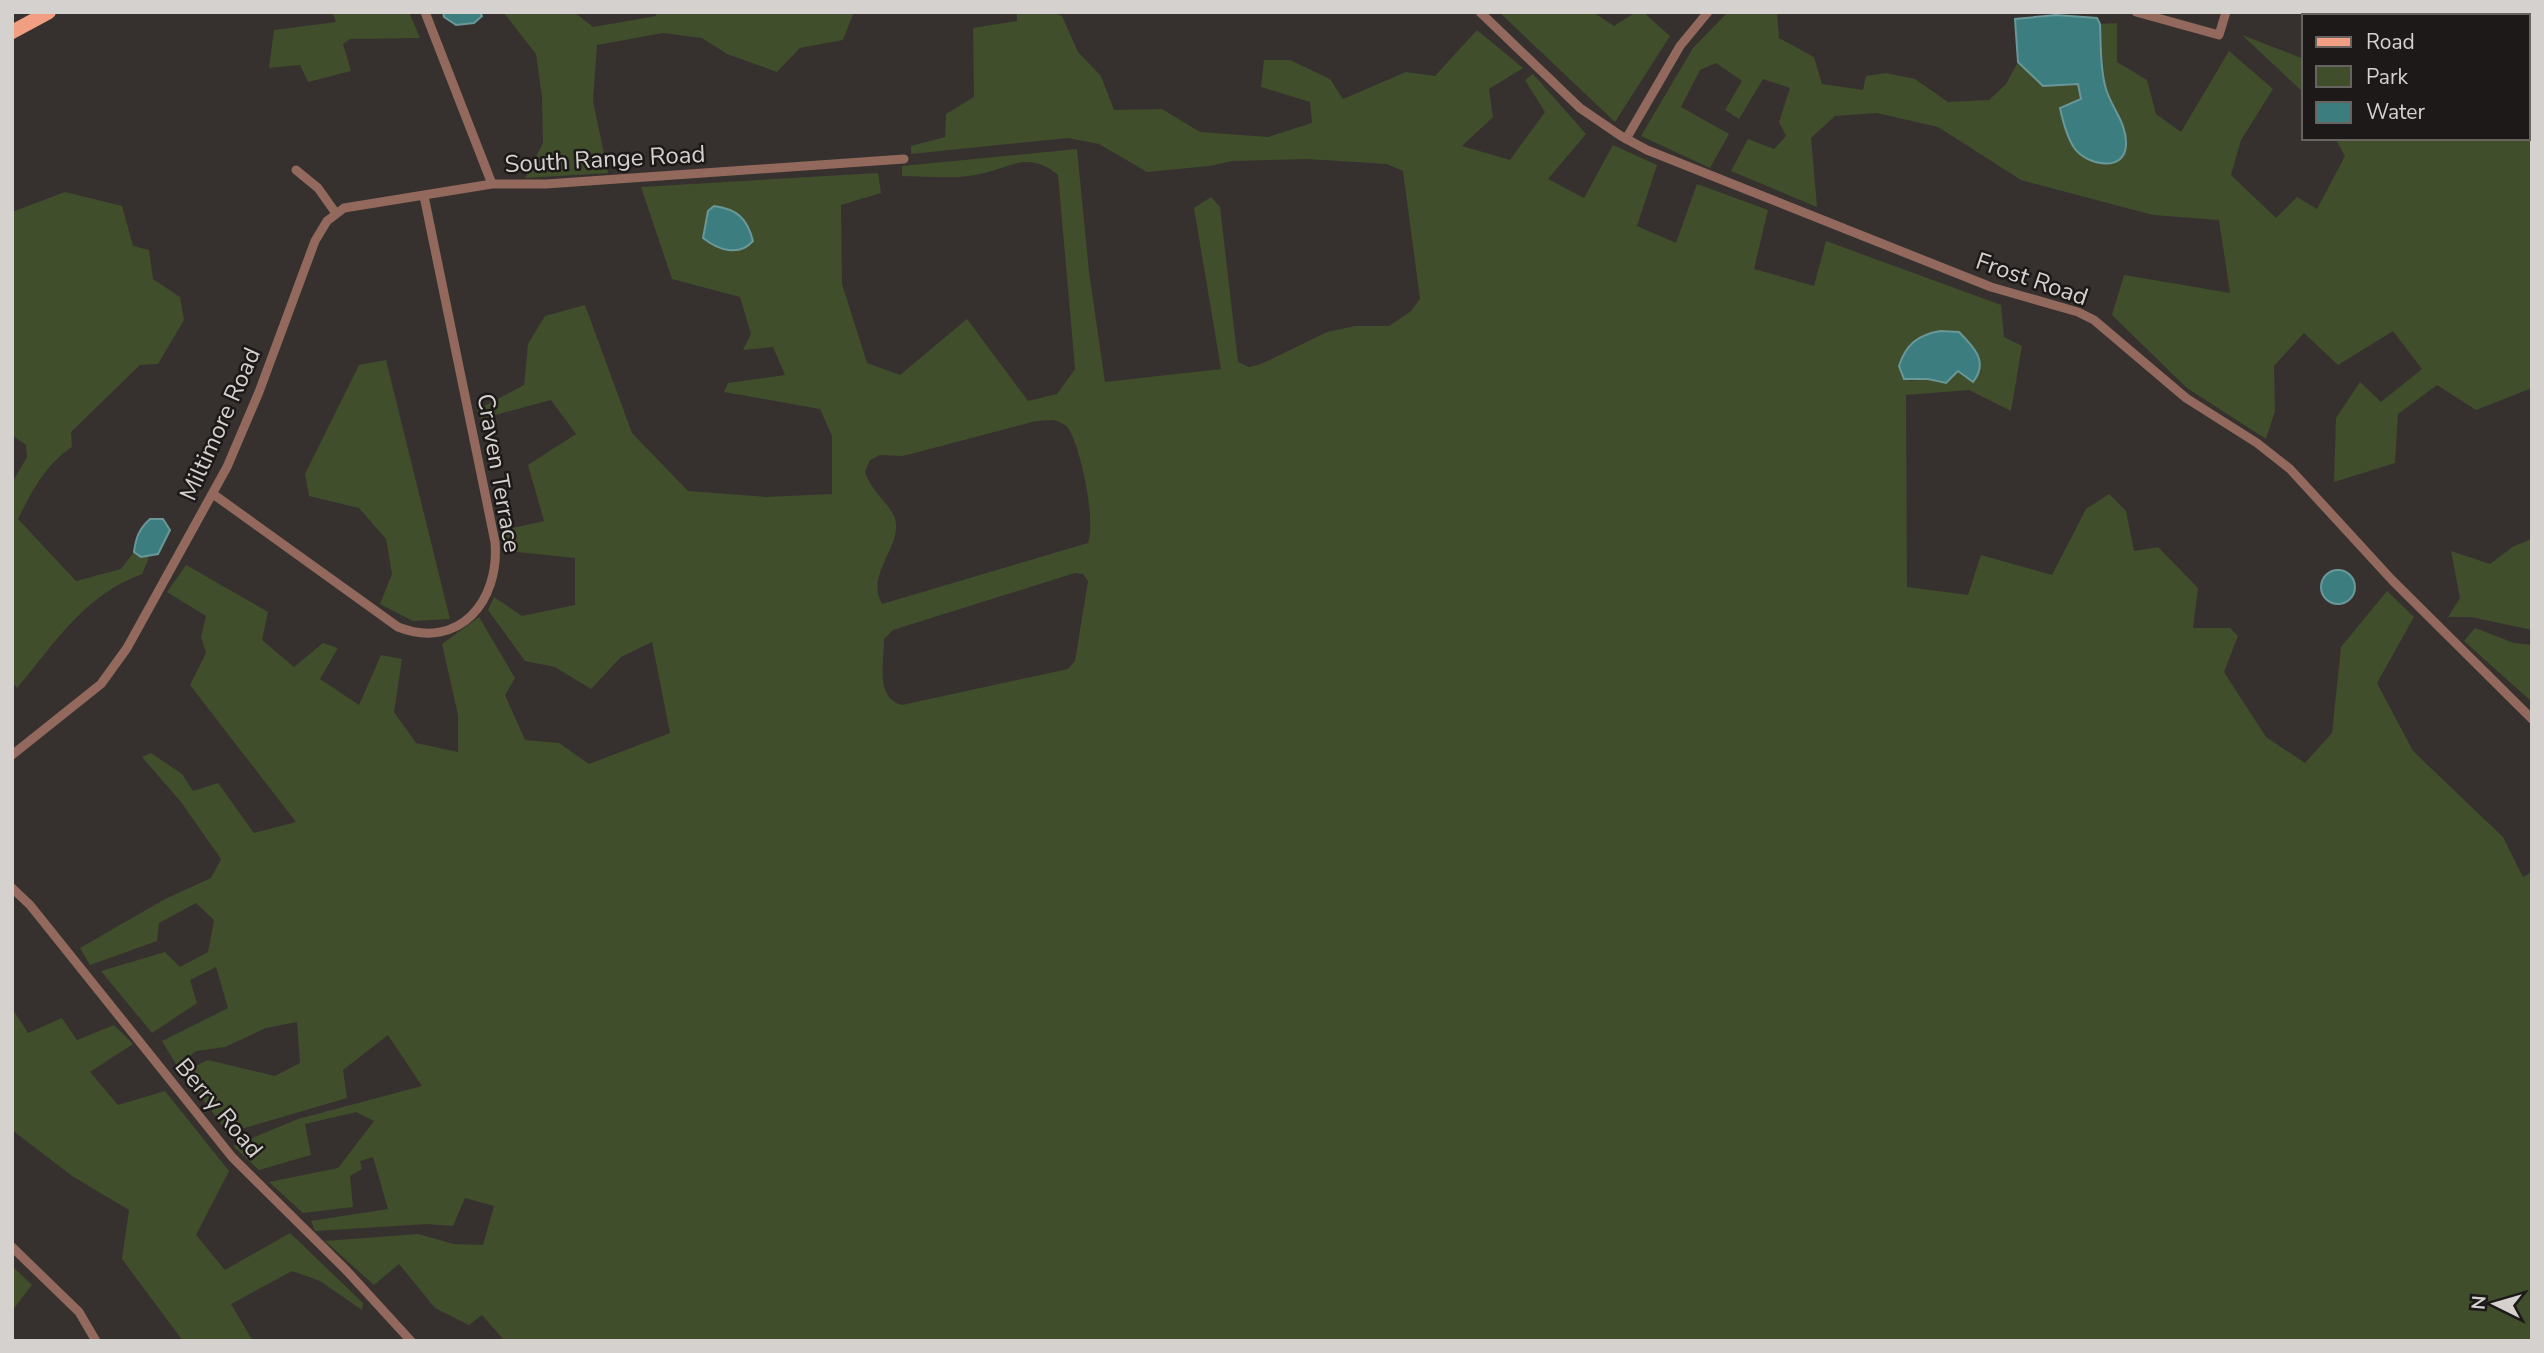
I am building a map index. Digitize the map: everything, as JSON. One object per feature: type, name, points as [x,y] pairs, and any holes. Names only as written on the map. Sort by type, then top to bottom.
[{"type":"main road","points":[[12,32],[49,12]]},
{"type":"street","name":"South Range Road","points":[[425,12],[492,184],[546,184],[904,159]]},
{"type":"street","name":"Frost Road","points":[[1479,12],[1580,107],[1626,139],[1991,287],[2078,312],[2094,320],[2186,398],[2257,443],[2290,469],[2392,580],[2532,719]]},
{"type":"street","points":[[1626,139],[1680,46],[1708,12]]},
{"type":"street","points":[[2136,12],[2219,35],[2226,12]]},
{"type":"street","points":[[296,170],[318,188],[335,212],[360,204],[492,184]]},
{"type":"street","name":"Craven Terrace","points":[[213,494],[398,626],[422,634],[446,632],[478,608],[493,579],[495,542],[424,196]]},
{"type":"street","name":"Miltimore Road","points":[[12,755],[101,684],[115,667],[213,494],[259,392],[308,257],[321,230],[335,212]]},
{"type":"street","name":"Berry Road","points":[[12,888],[30,905],[232,1157],[411,1341]]},
{"type":"street","points":[[12,1247],[79,1312],[96,1341]]},
{"type":"green space","points":[[332,12],[409,12],[420,38],[350,39],[343,44],[351,71],[308,82],[300,65],[269,68],[274,30],[336,22]]},
{"type":"green space","points":[[503,12],[574,12],[593,27],[656,16],[656,12],[854,12],[843,40],[800,48],[777,72],[727,54],[702,38],[663,33],[597,45],[593,101],[608,173],[525,178],[543,143],[542,97],[536,54]]},
{"type":"green space","points":[[1017,12],[1052,12],[1062,16],[1078,52],[1101,76],[1114,110],[1162,109],[1200,132],[1268,137],[1312,123],[1310,102],[1261,87],[1264,60],[1290,60],[1330,79],[1343,99],[1406,72],[1435,76],[1477,30],[1523,68],[1489,89],[1493,117],[1462,146],[1510,160],[1545,112],[1525,80],[1533,74],[1586,134],[1548,179],[1584,198],[1613,145],[1657,165],[1637,226],[1676,243],[1697,184],[1768,210],[1754,269],[1814,286],[1826,241],[2001,305],[2004,337],[2022,346],[2011,411],[1969,390],[1906,395],[1907,587],[1968,595],[1981,555],[2052,575],[2086,509],[2109,494],[2126,511],[2134,551],[2158,547],[2198,588],[2193,628],[2230,628],[2238,636],[2224,672],[2266,737],[2305,763],[2332,733],[2341,647],[2387,591],[2414,617],[2377,683],[2413,751],[2503,837],[2523,877],[2532,872],[2532,1341],[520,1341],[503,1339],[482,1315],[469,1325],[435,1308],[399,1264],[374,1285],[325,1241],[418,1234],[454,1244],[483,1245],[494,1206],[465,1198],[453,1226],[427,1224],[315,1231],[311,1221],[388,1209],[373,1157],[360,1161],[362,1169],[350,1176],[353,1207],[303,1213],[269,1182],[338,1168],[374,1121],[356,1112],[305,1124],[311,1155],[259,1170],[233,1146],[298,1119],[422,1086],[388,1035],[343,1070],[347,1098],[228,1133],[183,1072],[208,1060],[275,1076],[300,1063],[297,1022],[266,1028],[225,1047],[196,1051],[177,1066],[162,1041],[228,1008],[216,967],[190,980],[197,1003],[152,1033],[101,971],[165,952],[180,967],[208,952],[214,920],[196,903],[159,923],[157,941],[90,965],[80,948],[165,899],[211,878],[221,859],[181,802],[142,757],[151,753],[182,774],[193,791],[218,783],[254,833],[296,822],[190,685],[206,653],[201,637],[206,616],[167,592],[186,565],[268,612],[262,640],[294,667],[323,643],[338,648],[320,679],[359,705],[381,655],[402,659],[394,712],[416,743],[458,752],[458,715],[442,644],[479,617],[515,678],[505,695],[525,740],[559,743],[589,764],[670,733],[652,642],[621,657],[591,689],[555,667],[525,661],[488,610],[494,597],[522,616],[575,605],[575,558],[507,551],[504,530],[544,521],[528,465],[576,434],[551,400],[480,419],[477,410],[524,385],[528,344],[545,316],[585,305],[632,433],[688,491],[766,497],[832,494],[832,436],[820,409],[724,392],[728,383],[785,375],[773,347],[743,350],[751,334],[740,297],[672,279],[641,187],[878,173],[881,193],[841,205],[842,284],[867,363],[900,375],[967,319],[1028,401],[1057,394],[1075,369],[1058,175],[1037,163],[1028,162],[971,176],[951,177],[902,176],[902,166],[1077,149],[1089,272],[1105,382],[1221,369],[1194,208],[1211,197],[1220,207],[1238,362],[1249,367],[1261,364],[1327,332],[1355,326],[1389,326],[1411,311],[1420,299],[1403,171],[1387,164],[1308,159],[1232,161],[1147,172],[1099,144],[1068,138],[911,154],[911,146],[945,137],[946,114],[974,97],[973,28],[1017,21]],"holes":[[[1932,332],[1959,332],[1971,347],[1964,377],[1958,370],[1940,383],[1928,379],[1909,381]],[[1036,421],[1060,422],[1068,428],[1073,437],[1089,502],[1088,543],[882,604],[878,583],[896,524],[892,512],[868,480],[865,472],[870,460],[880,455],[903,456]],[[1075,573],[1083,574],[1088,581],[1075,661],[1068,669],[902,705],[893,701],[884,687],[884,639],[893,630]]]},
{"type":"green space","points":[[1499,12],[1593,12],[1614,26],[1636,12],[1643,12],[1670,36],[1615,122]]},
{"type":"green space","points":[[1728,12],[1777,12],[1779,38],[1814,57],[1822,84],[1863,90],[1866,76],[1886,73],[1915,79],[1948,102],[1989,100],[2006,84],[2018,62],[2043,86],[2078,83],[2081,99],[2063,124],[2076,150],[2125,131],[2105,88],[2100,24],[2117,23],[2117,62],[2147,80],[2156,114],[2181,132],[2229,51],[2273,89],[2241,140],[2231,175],[2276,218],[2297,197],[2317,209],[2345,156],[2336,140],[2530,140],[2530,14],[2366,12],[2532,12],[2532,388],[2476,410],[2437,385],[2398,414],[2395,463],[2334,482],[2336,418],[2360,382],[2381,402],[2422,369],[2393,331],[2338,365],[2304,333],[2274,366],[2275,411],[2266,439],[2187,388],[2112,315],[2124,275],[2230,293],[2219,220],[2153,215],[2021,180],[1938,127],[1877,113],[1835,116],[1811,138],[1817,207],[1731,171],[1748,139],[1774,149],[1786,136],[1779,122],[1790,88],[1763,79],[1739,119],[1725,110],[1742,81],[1716,63],[1700,70],[1681,107],[1729,134],[1710,168],[1641,136],[1693,48]]},
{"type":"green space","points":[[2242,35],[2302,58],[2302,91]]},
{"type":"green space","points":[[65,192],[122,206],[133,246],[149,250],[153,279],[180,297],[184,320],[158,364],[140,365],[71,432],[72,447],[47,470],[18,519],[76,581],[121,569],[134,552],[149,558],[142,574],[103,595],[72,622],[17,688],[12,682],[12,483],[27,457],[26,445],[12,435],[12,212]]},
{"type":"green space","points":[[386,360],[450,619],[413,621],[380,604],[392,574],[386,539],[359,508],[309,496],[305,474],[359,365]]},
{"type":"green space","points":[[2532,539],[2532,630],[2471,617],[2448,617],[2460,598],[2451,551],[2490,564],[2514,546]]},
{"type":"green space","points":[[2475,628],[2514,643],[2532,645],[2531,701],[2464,641]]},
{"type":"green space","points":[[12,1008],[28,1033],[62,1018],[77,1040],[114,1025],[133,1044],[90,1072],[118,1105],[165,1091],[229,1171],[196,1235],[225,1270],[290,1233],[363,1303],[362,1310],[320,1281],[292,1271],[231,1304],[253,1341],[183,1341],[122,1259],[129,1210],[72,1176],[12,1130]]},
{"type":"green space","points":[[12,1266],[32,1285],[12,1311]]},
{"type":"water","points":[[443,12],[480,12],[482,16],[474,23],[456,25],[444,17]]},
{"type":"water","points":[[2056,15],[2097,18],[2100,24],[2104,82],[2126,137],[2124,154],[2113,163],[2105,164],[2088,159],[2075,149],[2070,140],[2060,108],[2081,99],[2078,84],[2043,86],[2018,62],[2015,19]]},
{"type":"water","points":[[714,206],[740,216],[748,226],[753,241],[741,249],[728,250],[703,238],[708,211]]},
{"type":"water","points":[[1940,331],[1959,332],[1978,355],[1980,368],[1973,382],[1958,371],[1946,383],[1928,379],[1904,379],[1899,366],[1909,346],[1925,335]]},
{"type":"water","points":[[150,519],[163,519],[170,530],[158,554],[141,557],[134,552],[136,542]]},
{"type":"water","points":[[2338,570],[2350,575],[2355,587],[2350,599],[2338,604],[2326,599],[2321,587],[2326,575]]}]
